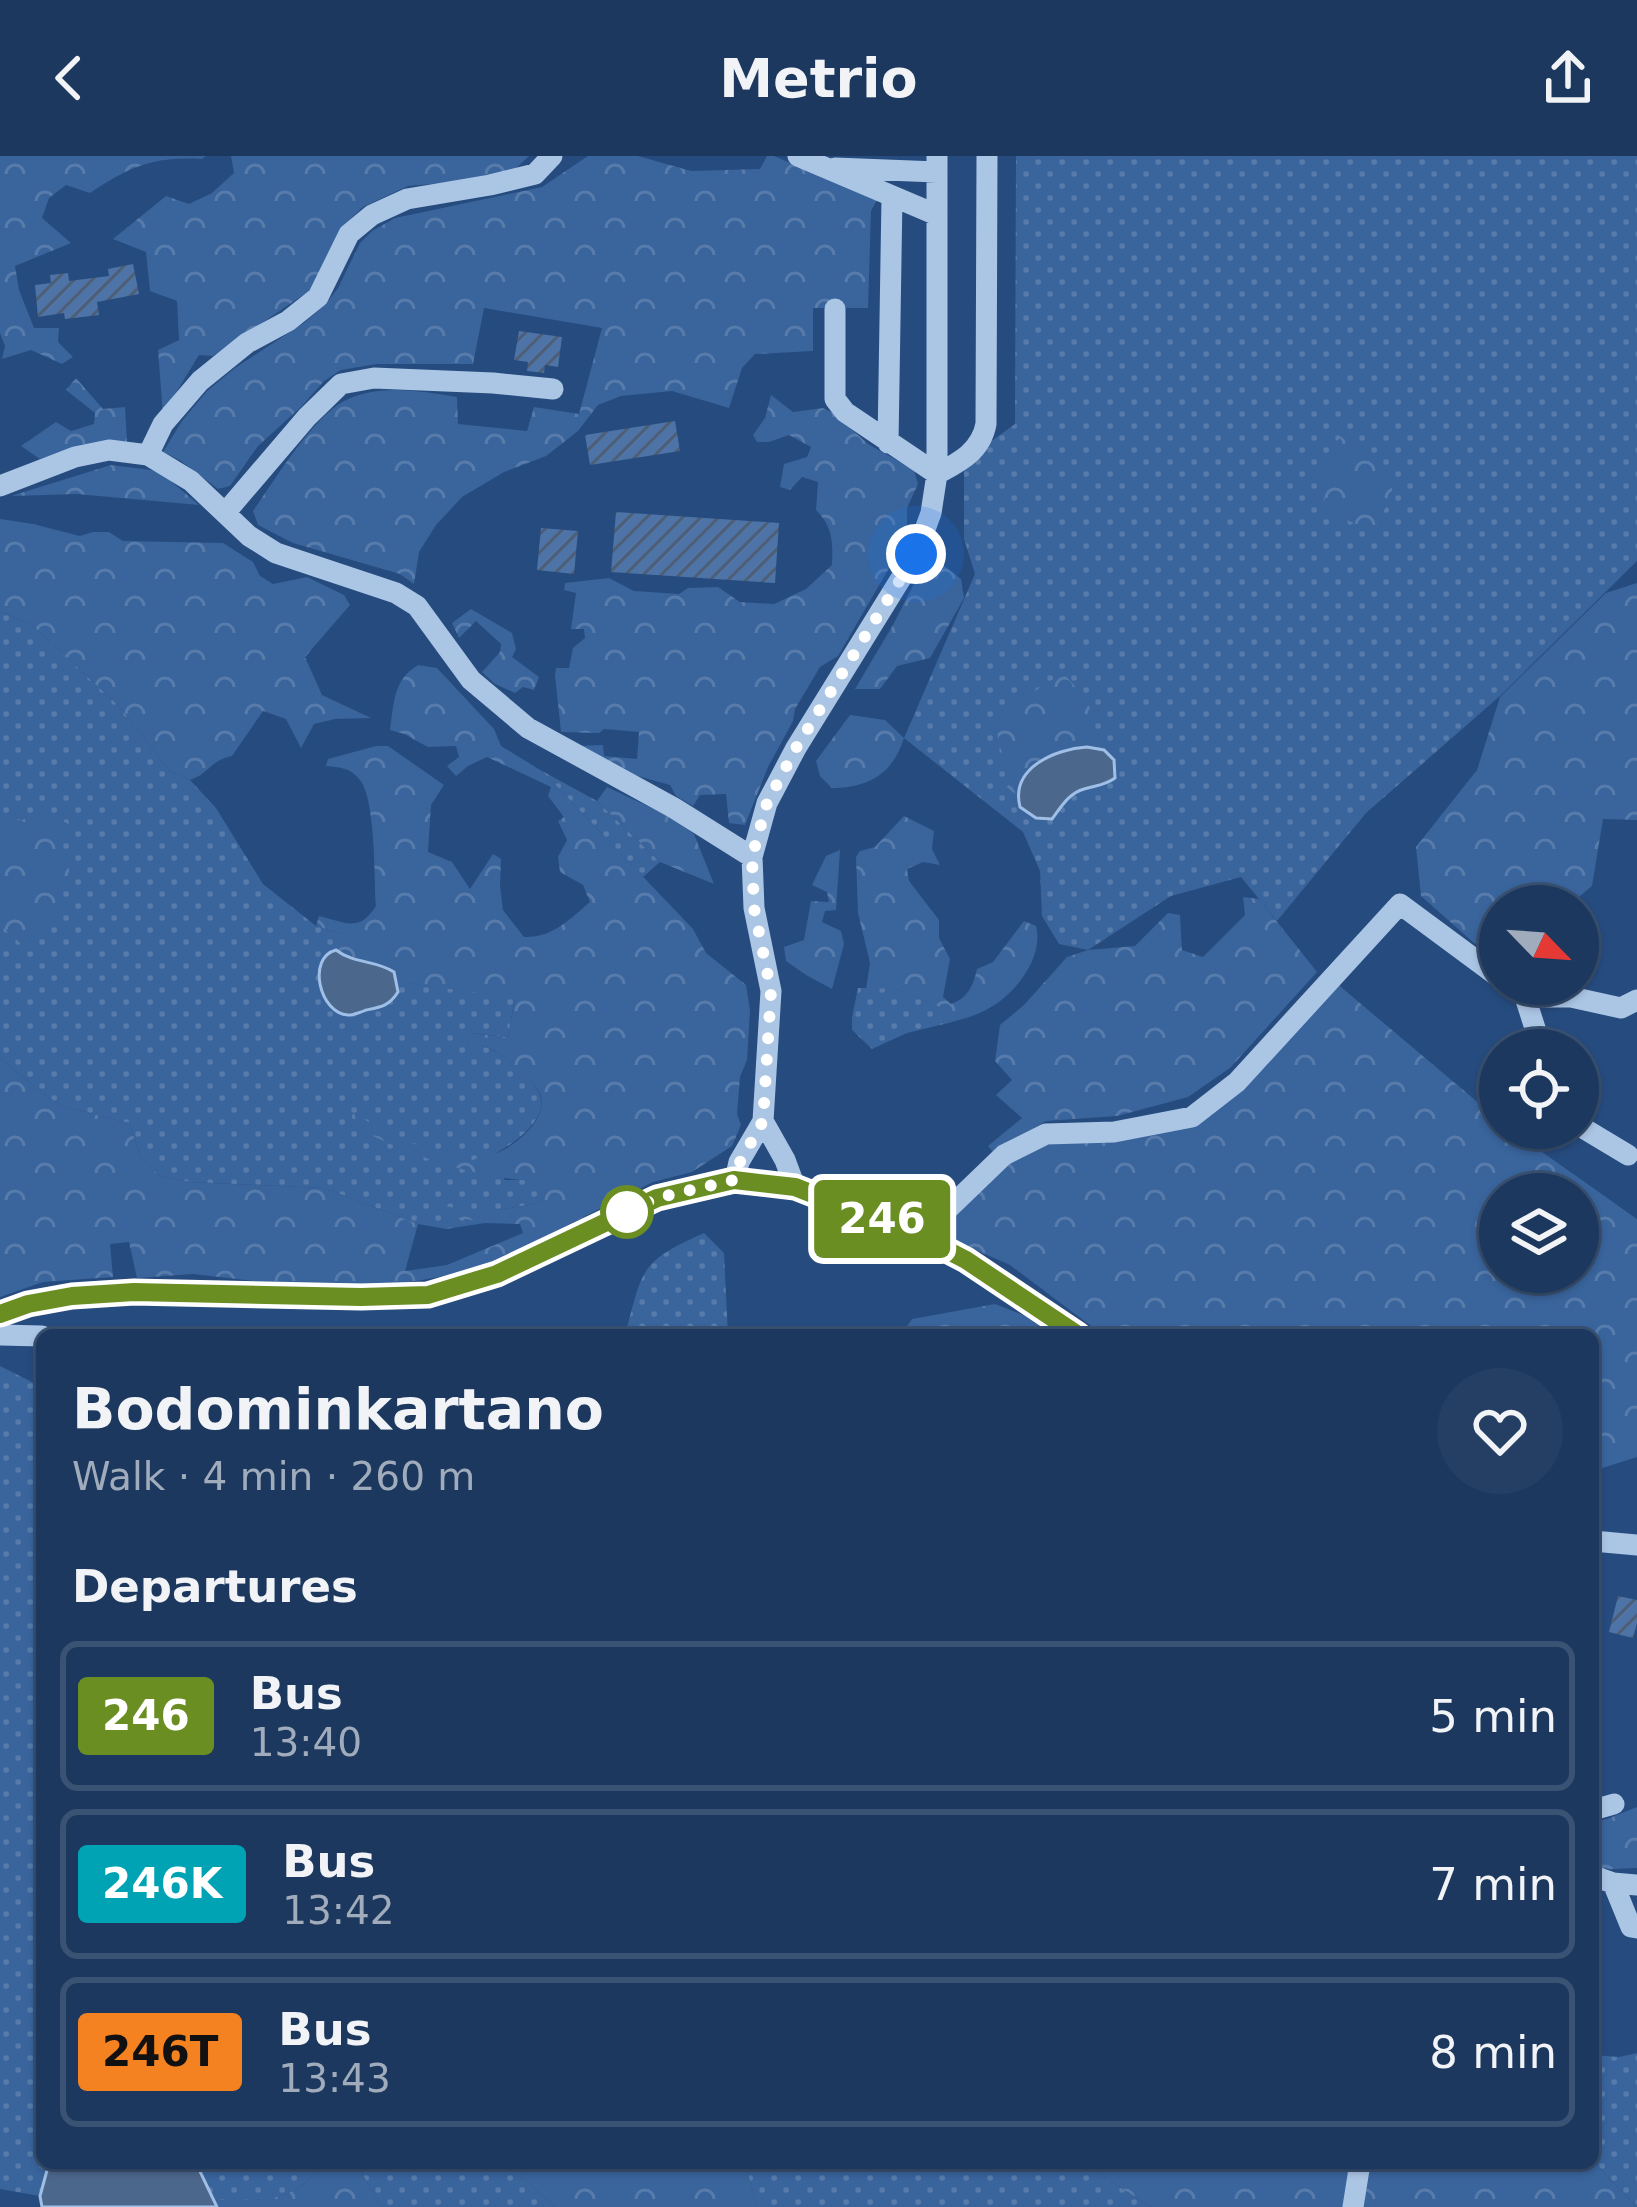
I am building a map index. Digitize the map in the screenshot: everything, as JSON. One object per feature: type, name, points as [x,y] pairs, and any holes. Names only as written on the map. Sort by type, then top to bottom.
[{"type":"street","points":[[148,455],[163,424],[200,381],[318,297],[349,234],[372,215],[407,199],[535,174],[552,156]]},
{"type":"street","points":[[734,1180],[763,1121],[771,991],[754,908],[752,857],[767,803],[916,554],[931,513],[937,473],[937,164],[823,162],[798,156]]},
{"type":"street","points":[[937,473],[964,460],[984,436],[986,424],[987,156]]},
{"type":"street","points":[[823,162],[937,214]]},
{"type":"street","points":[[888,443],[892,196]]},
{"type":"street","points":[[835,309],[835,399],[845,412],[937,473]]},
{"type":"street","points":[[225,513],[341,384],[374,377],[553,389]]},
{"type":"street","points":[[0,486],[75,457],[109,450],[148,455],[190,481],[249,536],[276,553],[396,593],[417,606],[471,680],[528,728],[752,857]]},
{"type":"street","points":[[920,1236],[1004,1155],[1046,1134],[1114,1132],[1192,1117],[1237,1082],[1400,904],[1479,962]]},
{"type":"street","points":[[1599,1003],[1621,1008],[1637,1000]]},
{"type":"street","points":[[763,1121],[795,1187]]},
{"type":"street","points":[[1599,1138],[1628,1156]]},
{"type":"street","points":[[0,1314],[72,1296],[134,1292],[428,1295],[497,1274],[657,1198],[734,1180],[795,1187],[920,1236],[966,1260],[1069,1329]]},
{"type":"street","points":[[0,1335],[36,1336]]},
{"type":"street","points":[[1599,1542],[1637,1545]]},
{"type":"street","points":[[1603,1880],[1637,1885]]},
{"type":"street","points":[[1603,1880],[1630,1927],[1637,1928]]},
{"type":"street","points":[[1353,2207],[1359,2169]]},
{"type":"green space","points":[[0,156],[206,156],[143,165],[90,193],[66,185],[49,198],[42,218],[71,243],[15,266],[34,328],[59,328],[58,342],[73,357],[62,364],[31,350],[2,359]]},
{"type":"green space","points":[[231,156],[529,156],[512,172],[489,179],[408,186],[363,207],[343,226],[312,289],[213,356],[199,355],[163,414],[158,350],[179,340],[177,301],[150,291],[146,252],[113,239],[166,196],[189,204],[212,193],[234,173]]},
{"type":"green space","points":[[588,156],[638,156],[691,171],[760,169],[767,156],[774,156],[877,200],[871,211],[868,308],[813,308],[813,351],[755,354],[742,368],[729,408],[672,391],[621,396],[598,405],[578,431],[546,456],[504,472],[462,497],[419,552],[414,584],[400,574],[293,543],[258,525],[253,511],[319,421],[357,395],[400,390],[457,397],[458,424],[527,431],[534,407],[579,414],[602,328],[484,308],[473,364],[377,364],[341,370],[258,446],[230,486],[218,489],[163,452],[207,391],[325,305],[360,243],[372,231],[395,218],[542,187]]},
{"type":"green space","points":[[1016,156],[1637,156],[1637,561],[1500,696],[1366,813],[1277,921],[1241,877],[1171,896],[1088,950],[1059,944],[1042,916],[1040,871],[1023,832],[904,738],[975,574],[964,539],[964,461],[1015,424]]},
{"type":"green space","points":[[76,378],[103,409],[125,407],[127,442],[76,447],[40,459],[21,446],[56,422],[71,431],[94,424],[95,413],[66,390]]},
{"type":"green space","points":[[771,395],[793,412],[823,408],[835,414],[868,444],[914,470],[918,484],[892,563],[838,656],[820,667],[795,709],[745,825],[729,823],[726,794],[700,795],[693,806],[676,796],[670,785],[634,775],[575,746],[603,745],[604,756],[637,759],[639,732],[561,732],[555,675],[556,668],[569,668],[573,648],[585,638],[584,629],[571,629],[576,593],[564,590],[565,583],[609,578],[634,591],[679,594],[688,588],[718,587],[740,602],[774,604],[806,589],[832,565],[831,535],[816,510],[818,482],[802,477],[790,490],[780,487],[784,464],[807,457],[811,447],[789,435],[757,442],[753,435],[765,418]]},
{"type":"green space","points":[[1341,437],[1369,452],[1392,473],[1392,497],[1373,529],[1336,513],[1320,490],[1316,478]]},
{"type":"green space","points":[[111,465],[159,471],[199,505],[77,494],[11,496]]},
{"type":"green space","points":[[0,519],[80,536],[109,532],[123,541],[223,543],[253,562],[260,576],[273,584],[307,577],[344,595],[350,605],[305,657],[322,695],[371,718],[314,724],[301,748],[286,719],[263,711],[232,756],[190,780],[170,771],[119,706],[32,625],[0,611]]},
{"type":"green space","points":[[929,554],[961,579],[964,598],[930,658],[897,666],[880,689],[855,689],[893,625]]},
{"type":"green space","points":[[1637,583],[1637,820],[1603,819],[1592,885],[1479,885],[1479,945],[1421,896],[1416,847],[1477,770],[1500,697],[1606,593]]},
{"type":"green space","points":[[471,609],[512,633],[516,649],[512,657],[539,677],[534,690],[523,687],[515,693],[482,672],[500,652],[501,644],[476,621],[459,638],[452,623]]},
{"type":"green space","points":[[0,611],[32,625],[119,706],[170,771],[190,780],[216,808],[263,884],[316,926],[342,934],[340,954],[385,967],[407,983],[515,997],[508,1037],[470,1033],[467,1043],[500,1055],[538,1091],[540,1111],[535,1120],[519,1138],[491,1156],[505,1180],[538,1180],[546,1191],[544,1197],[535,1204],[503,1209],[485,1223],[446,1229],[418,1224],[324,1188],[190,1182],[160,1176],[141,1158],[129,1123],[62,1106],[0,1058]]},
{"type":"green space","points":[[418,665],[437,668],[494,729],[501,746],[542,771],[693,929],[706,953],[746,985],[750,1010],[747,1060],[740,1077],[737,1114],[741,1125],[732,1146],[692,1172],[653,1182],[468,1272],[387,1286],[281,1284],[193,1274],[137,1278],[129,1242],[110,1244],[113,1277],[43,1282],[0,1297],[0,1058],[62,1106],[129,1123],[141,1158],[160,1176],[190,1182],[324,1188],[418,1224],[405,1271],[447,1265],[523,1233],[520,1224],[485,1223],[434,1212],[435,1204],[489,1215],[535,1204],[546,1191],[538,1181],[439,1162],[346,1122],[354,1113],[394,1138],[471,1161],[521,1138],[542,1105],[537,1088],[505,1058],[467,1044],[469,1033],[508,1037],[515,998],[406,983],[393,970],[336,950],[342,934],[316,926],[319,916],[357,923],[376,906],[372,822],[365,790],[353,773],[326,766],[328,759],[388,746],[444,785],[431,805],[428,852],[452,862],[470,889],[493,854],[501,859],[503,910],[524,937],[552,931],[590,902],[583,885],[560,872],[558,857],[567,840],[558,821],[564,817],[548,796],[551,787],[487,757],[456,776],[447,766],[459,757],[456,746],[428,747],[390,730],[399,685]]},
{"type":"green space","points":[[1065,675],[1090,707],[1087,747],[1065,751],[1034,766],[1017,795],[1007,788],[1011,775],[998,742],[997,719]]},
{"type":"green space","points":[[850,715],[885,720],[904,738],[886,770],[868,782],[832,788],[820,776],[816,761]]},
{"type":"green space","points":[[542,771],[597,801],[660,862],[643,877]]},
{"type":"green space","points":[[607,787],[671,817],[694,834],[714,884],[660,862],[597,801]]},
{"type":"green space","points":[[45,809],[68,824],[61,853],[74,883],[57,892],[59,913],[30,952],[0,925],[0,833],[12,817],[20,821]]},
{"type":"green space","points":[[904,816],[934,831],[932,849],[940,865],[923,862],[907,869],[909,881],[939,920],[939,938],[950,959],[943,997],[951,1004],[966,995],[977,969],[993,962],[1024,921],[1036,926],[1032,961],[1010,992],[980,1013],[944,1024],[938,1006],[894,988],[866,989],[870,963],[858,913],[856,857],[875,847]]},
{"type":"green space","points":[[840,850],[836,910],[825,911],[822,922],[841,931],[844,944],[832,989],[786,961],[784,947],[804,940],[811,901],[829,902],[827,892],[812,885],[826,856]]},
{"type":"green space","points":[[1243,897],[1259,899],[1317,972],[1230,1068],[1188,1097],[1117,1116],[1046,1121],[993,1152],[988,1146],[1022,1118],[996,1095],[1012,1080],[995,1061],[1000,1025],[1067,957],[1135,946],[1168,913],[1180,915],[1182,950],[1203,957],[1245,915]]},
{"type":"green space","points":[[1335,982],[1479,1103],[1479,1149],[1538,1149],[1572,1173],[1479,1173],[1479,1293],[1599,1293],[1599,1192],[1637,1219],[1637,1457],[1599,1469],[1599,1329],[1095,1329],[1010,1265],[935,1232],[1008,1164],[1054,1142],[1211,1115],[1266,1066]]},
{"type":"green space","points":[[858,988],[894,988],[939,1006],[944,1024],[907,1033],[872,1049],[852,1030]]},
{"type":"green space","points":[[704,1233],[724,1253],[728,1329],[627,1329],[647,1270],[666,1252]]},
{"type":"green space","points":[[995,1304],[1051,1329],[905,1329],[912,1319]]},
{"type":"green space","points":[[0,1366],[36,1384],[36,2169],[47,2169],[40,2196],[0,2189]]},
{"type":"green space","points":[[1637,1807],[1637,1868],[1599,1870],[1599,1821]]},
{"type":"green space","points":[[1637,2053],[1637,2207],[1599,2167],[1599,2055]]},
{"type":"green space","points":[[1599,2167],[1637,2207],[1151,2207],[1091,2169]]},
{"type":"green space","points":[[199,2169],[317,2169],[300,2187],[275,2198],[215,2200]]},
{"type":"green space","points":[[317,2169],[359,2169],[383,2207],[217,2207],[215,2200],[275,2197]]},
{"type":"green space","points":[[359,2169],[520,2169],[522,2177],[555,2207],[383,2207]]},
{"type":"green space","points":[[520,2169],[747,2169],[757,2207],[555,2207],[522,2177]]},
{"type":"green space","points":[[747,2169],[1091,2169],[1151,2207],[757,2207]]},
{"type":"shaded area","points":[[1087,747],[1104,750],[1114,760],[1115,778],[1074,794],[1052,819],[1036,818],[1020,807],[1019,793],[1028,771],[1049,757]]},
{"type":"shaded area","points":[[336,950],[394,972],[395,997],[348,1015],[330,1006],[319,974],[321,963]]},
{"type":"shaded area","points":[[47,2169],[199,2169],[217,2207],[42,2207]]},
{"type":"building","points":[[133,264],[139,294],[97,302],[99,315],[38,317],[35,285],[51,283],[50,275],[68,273],[69,281],[109,276],[108,269]]},
{"type":"building","points":[[519,331],[562,337],[558,367],[545,365],[544,373],[527,371],[528,362],[514,360]]},
{"type":"building","points":[[675,421],[680,451],[590,465],[585,435]]},
{"type":"building","points":[[616,512],[779,523],[775,583],[611,572]]},
{"type":"building","points":[[541,528],[578,531],[574,574],[537,570]]},
{"type":"building","points":[[1618,1596],[1637,1600],[1633,1638],[1609,1632]]},
{"type":"bus line","name":"246","points":[[0,1314],[72,1296],[134,1292],[428,1295],[497,1274],[657,1198],[734,1180],[795,1187],[920,1236],[966,1260],[1070,1329]]},
{"type":"route","points":[[627,1212],[618,1216],[657,1198],[734,1180],[763,1121],[771,991],[754,908],[752,857],[767,803],[796,748],[916,554]]}]
